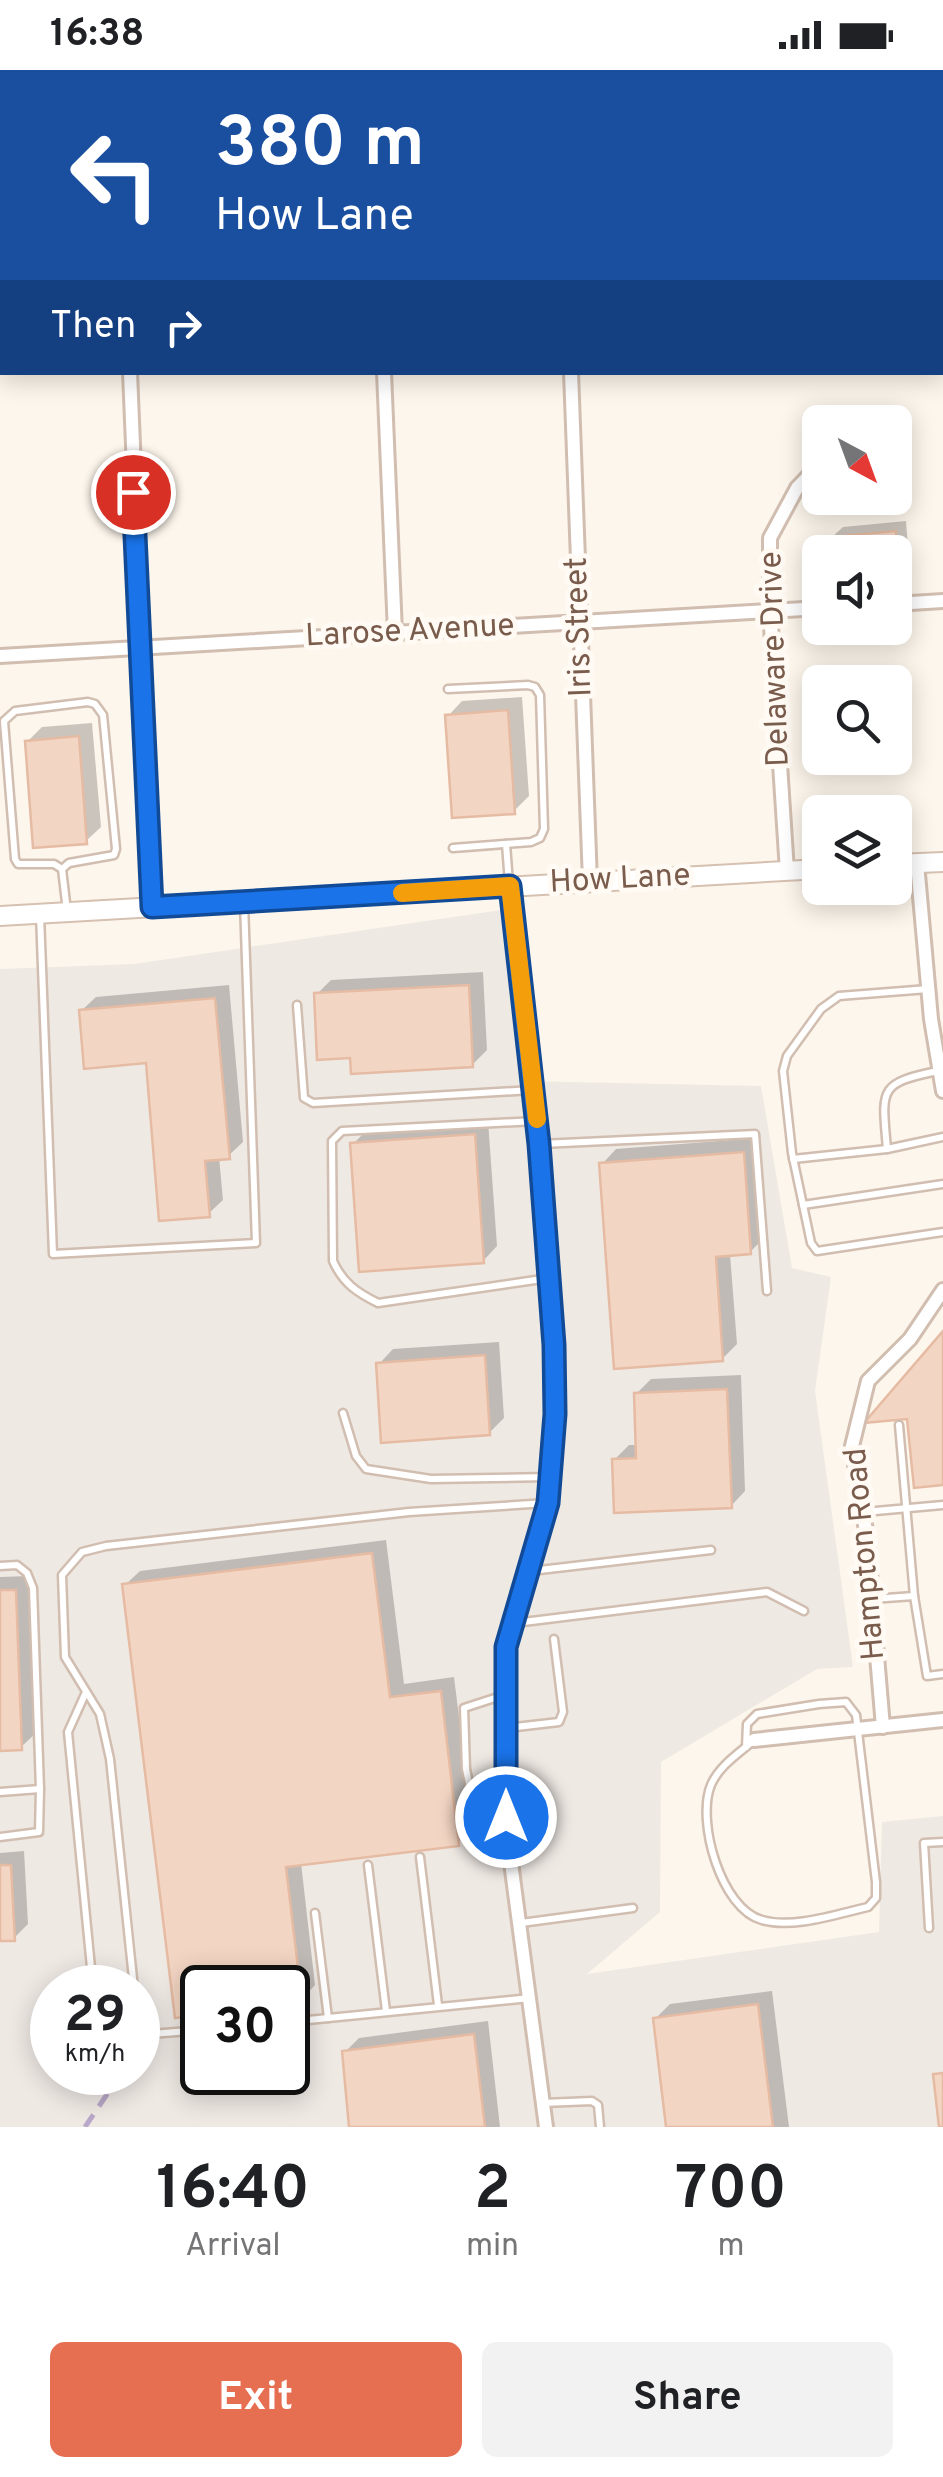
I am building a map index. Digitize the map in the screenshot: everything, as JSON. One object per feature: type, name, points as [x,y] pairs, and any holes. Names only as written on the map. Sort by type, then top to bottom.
[{"type":"main road","points":[[912,863],[943,862]]},
{"type":"main road","name":"How Lane","points":[[0,916],[802,869]]},
{"type":"street","points":[[130,375],[152,907]]},
{"type":"street","points":[[384,375],[396,633]]},
{"type":"street","name":"Iris Street","points":[[571,375],[590,882]]},
{"type":"street","name":"Delaware Drive","points":[[786,870],[770,611],[771,532],[802,483]]},
{"type":"street","points":[[912,603],[943,601]]},
{"type":"street","name":"Larose Avenue","points":[[0,656],[802,609]]},
{"type":"street","points":[[917,863],[928,989],[943,1091]]},
{"type":"street","points":[[510,886],[537,1121],[554,1345],[548,1503],[506,1647],[506,1808],[546,2127]]},
{"type":"street","name":"Hampton Road","points":[[883,1726],[852,1446],[868,1381],[910,1339],[943,1290]]},
{"type":"street","points":[[750,1743],[943,1720]]},
{"type":"lane","points":[[448,689],[528,685],[540,695],[544,829],[540,838],[453,848]]},
{"type":"lane","points":[[88,702],[95,704],[103,715],[116,849],[108,858],[68,863],[62,869],[54,864],[25,866],[15,858],[4,721],[15,710],[88,702]]},
{"type":"lane","points":[[506,844],[510,886]]},
{"type":"lane","points":[[62,869],[67,912]]},
{"type":"lane","points":[[40,913],[54,1254],[256,1243],[244,902]]},
{"type":"lane","points":[[928,989],[839,996],[821,1009],[787,1056],[783,1071],[793,1159],[811,1243],[818,1251],[943,1232]]},
{"type":"lane","points":[[297,1006],[304,1098],[312,1103],[533,1090]]},
{"type":"lane","points":[[888,1149],[883,1104],[891,1085],[904,1078],[940,1071]]},
{"type":"lane","points":[[537,1121],[342,1131],[332,1141],[334,1261],[340,1276],[355,1292],[378,1303],[549,1278]]},
{"type":"lane","points":[[539,1144],[755,1134],[767,1291]]},
{"type":"lane","points":[[793,1159],[888,1149],[943,1137]]},
{"type":"lane","points":[[803,1205],[943,1184]]},
{"type":"lane","points":[[343,1413],[356,1456],[366,1469],[432,1479],[550,1477]]},
{"type":"lane","points":[[899,1425],[914,1596],[927,1676],[943,1674]]},
{"type":"lane","points":[[132,1965],[110,1760],[100,1714],[64,1658],[62,1575],[82,1552],[106,1546],[409,1512],[548,1503]]},
{"type":"lane","points":[[862,1512],[943,1505]]},
{"type":"lane","points":[[530,1572],[711,1550]]},
{"type":"lane","points":[[0,1566],[17,1565],[27,1573],[32,1588],[40,1789],[39,1832],[0,1836]]},
{"type":"lane","points":[[514,1623],[767,1592],[804,1611]]},
{"type":"lane","points":[[871,1600],[914,1596]]},
{"type":"lane","points":[[506,1728],[559,1722],[563,1712],[554,1639]]},
{"type":"lane","points":[[86,1692],[68,1732],[91,1965]]},
{"type":"lane","points":[[506,1694],[464,1708],[466,1768],[474,1807],[506,1808]]},
{"type":"lane","points":[[846,1702],[856,1715],[857,1729],[876,1898],[868,1907],[782,1923],[752,1917],[738,1904],[717,1866],[710,1836],[709,1790],[717,1774],[750,1743],[748,1724],[757,1714],[846,1702]]},
{"type":"lane","points":[[0,1792],[40,1789]]},
{"type":"lane","points":[[929,1928],[924,1842],[943,1842]]},
{"type":"lane","points":[[420,1857],[438,2005]]},
{"type":"lane","points":[[368,1864],[386,2011]]},
{"type":"lane","points":[[520,1924],[633,1908]]},
{"type":"lane","points":[[315,1912],[328,2018]]},
{"type":"lane","points":[[310,2020],[530,1998]]},
{"type":"lane","points":[[543,2103],[592,2101],[598,2105],[600,2127]]},
{"type":"shaded area","points":[[501,910],[520,1081],[761,1086],[792,1268],[831,1277],[815,1391],[853,1667],[817,1669],[661,1762],[660,1912],[587,1974],[879,1932],[882,1822],[943,1816],[943,2127],[0,2127],[0,969],[134,964]]},
{"type":"building","points":[[896,531],[896,535],[852,535]]},
{"type":"building","points":[[508,710],[515,814],[452,818],[445,715]]},
{"type":"building","points":[[79,736],[87,844],[33,848],[25,741]]},
{"type":"building","points":[[469,985],[473,1067],[351,1074],[350,1058],[317,1060],[314,993]]},
{"type":"building","points":[[215,998],[230,1159],[205,1161],[210,1217],[159,1221],[146,1063],[84,1069],[79,1010]]},
{"type":"building","points":[[475,1134],[484,1263],[359,1272],[350,1143]]},
{"type":"building","points":[[744,1152],[751,1254],[716,1257],[723,1361],[614,1369],[599,1163]]},
{"type":"building","points":[[943,1331],[943,1485],[914,1488],[907,1419],[864,1423]]},
{"type":"building","points":[[485,1355],[490,1435],[381,1443],[376,1363]]},
{"type":"building","points":[[727,1389],[732,1508],[614,1513],[612,1459],[636,1458],[634,1393]]},
{"type":"building","points":[[372,1553],[390,1697],[441,1691],[459,1846],[286,1867],[298,1965],[180,1965],[180,2017],[175,2018],[122,1584]]},
{"type":"building","points":[[0,1590],[16,1590],[22,1750],[0,1751]]},
{"type":"building","points":[[0,1865],[11,1865],[15,1941],[0,1941]]},
{"type":"building","points":[[758,2004],[773,2127],[666,2127],[653,2018]]},
{"type":"building","points":[[474,2034],[485,2127],[349,2127],[342,2051]]},
{"type":"building","points":[[943,2073],[943,2127],[939,2127],[933,2074]]},
{"type":"railway","points":[[85,2127],[107,2095]]},
{"type":"slow traffic","points":[[402,893],[510,886],[537,1119]]},
{"type":"route","points":[[133,492],[152,907],[510,886],[539,1144],[554,1345],[555,1414],[548,1503],[506,1647],[506,1817]]}]
